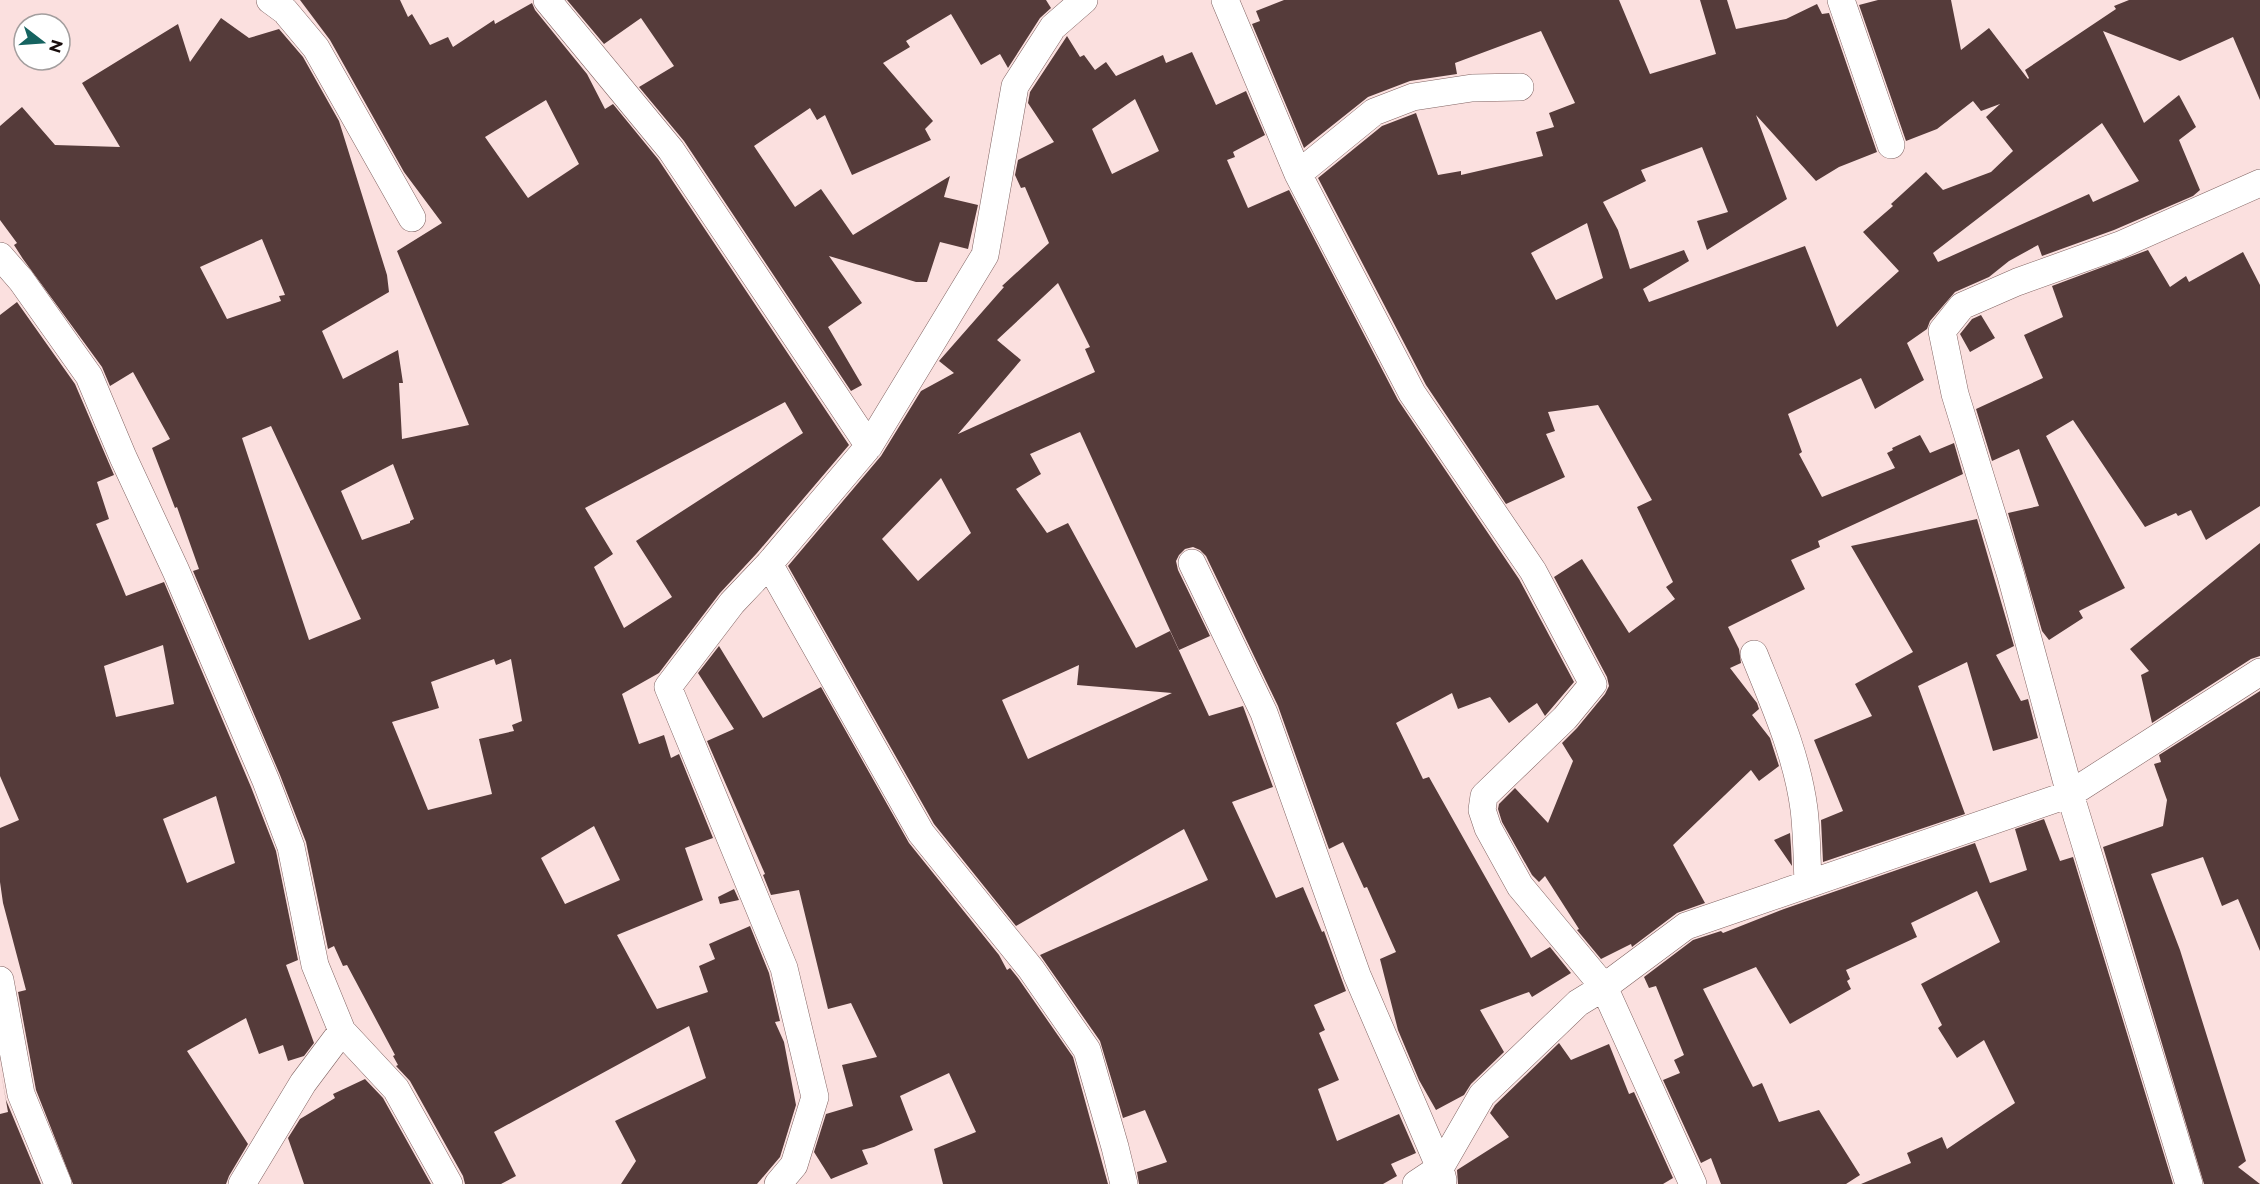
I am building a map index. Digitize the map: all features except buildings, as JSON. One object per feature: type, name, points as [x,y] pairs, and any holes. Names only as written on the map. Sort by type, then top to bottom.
[{"type":"street","points":[[270,0],[285,11],[316,48],[412,218]]},
{"type":"street","points":[[547,0],[671,150],[869,446]]},
{"type":"street","points":[[778,1184],[794,1165],[814,1097],[784,968],[668,687],[732,603],[769,564],[869,446],[985,255],[1015,86],[1053,27],[1084,0]]},
{"type":"street","points":[[1225,0],[1298,174],[1412,393],[1533,571],[1593,684],[1565,718],[1484,796],[1482,810],[1488,828],[1520,886],[1604,987],[1694,1184]]},
{"type":"street","points":[[1841,0],[1891,146]]},
{"type":"street","points":[[1298,174],[1374,112],[1413,97],[1472,88],[1520,87]]},
{"type":"street","points":[[2189,1184],[2070,794],[2011,576],[1955,394],[1941,331],[1962,306],[2017,282],[2120,245],[2260,183]]},
{"type":"street","points":[[0,256],[21,280],[89,376],[123,457],[176,571],[266,781],[291,847],[315,965],[342,1031],[396,1089],[449,1184]]},
{"type":"street","points":[[1192,563],[1264,713],[1357,975],[1442,1176]]},
{"type":"street","points":[[769,564],[921,833],[1031,969],[1087,1050],[1124,1184]]},
{"type":"street","points":[[1754,654],[1783,727],[1800,786],[1804,810],[1808,884]]},
{"type":"street","points":[[1416,1184],[1442,1176],[1482,1095],[1578,1003],[1604,987],[1686,926],[2070,794],[2260,672]]},
{"type":"street","points":[[0,980],[21,1094],[58,1184]]},
{"type":"street","points":[[242,1184],[303,1083],[342,1031]]}]
